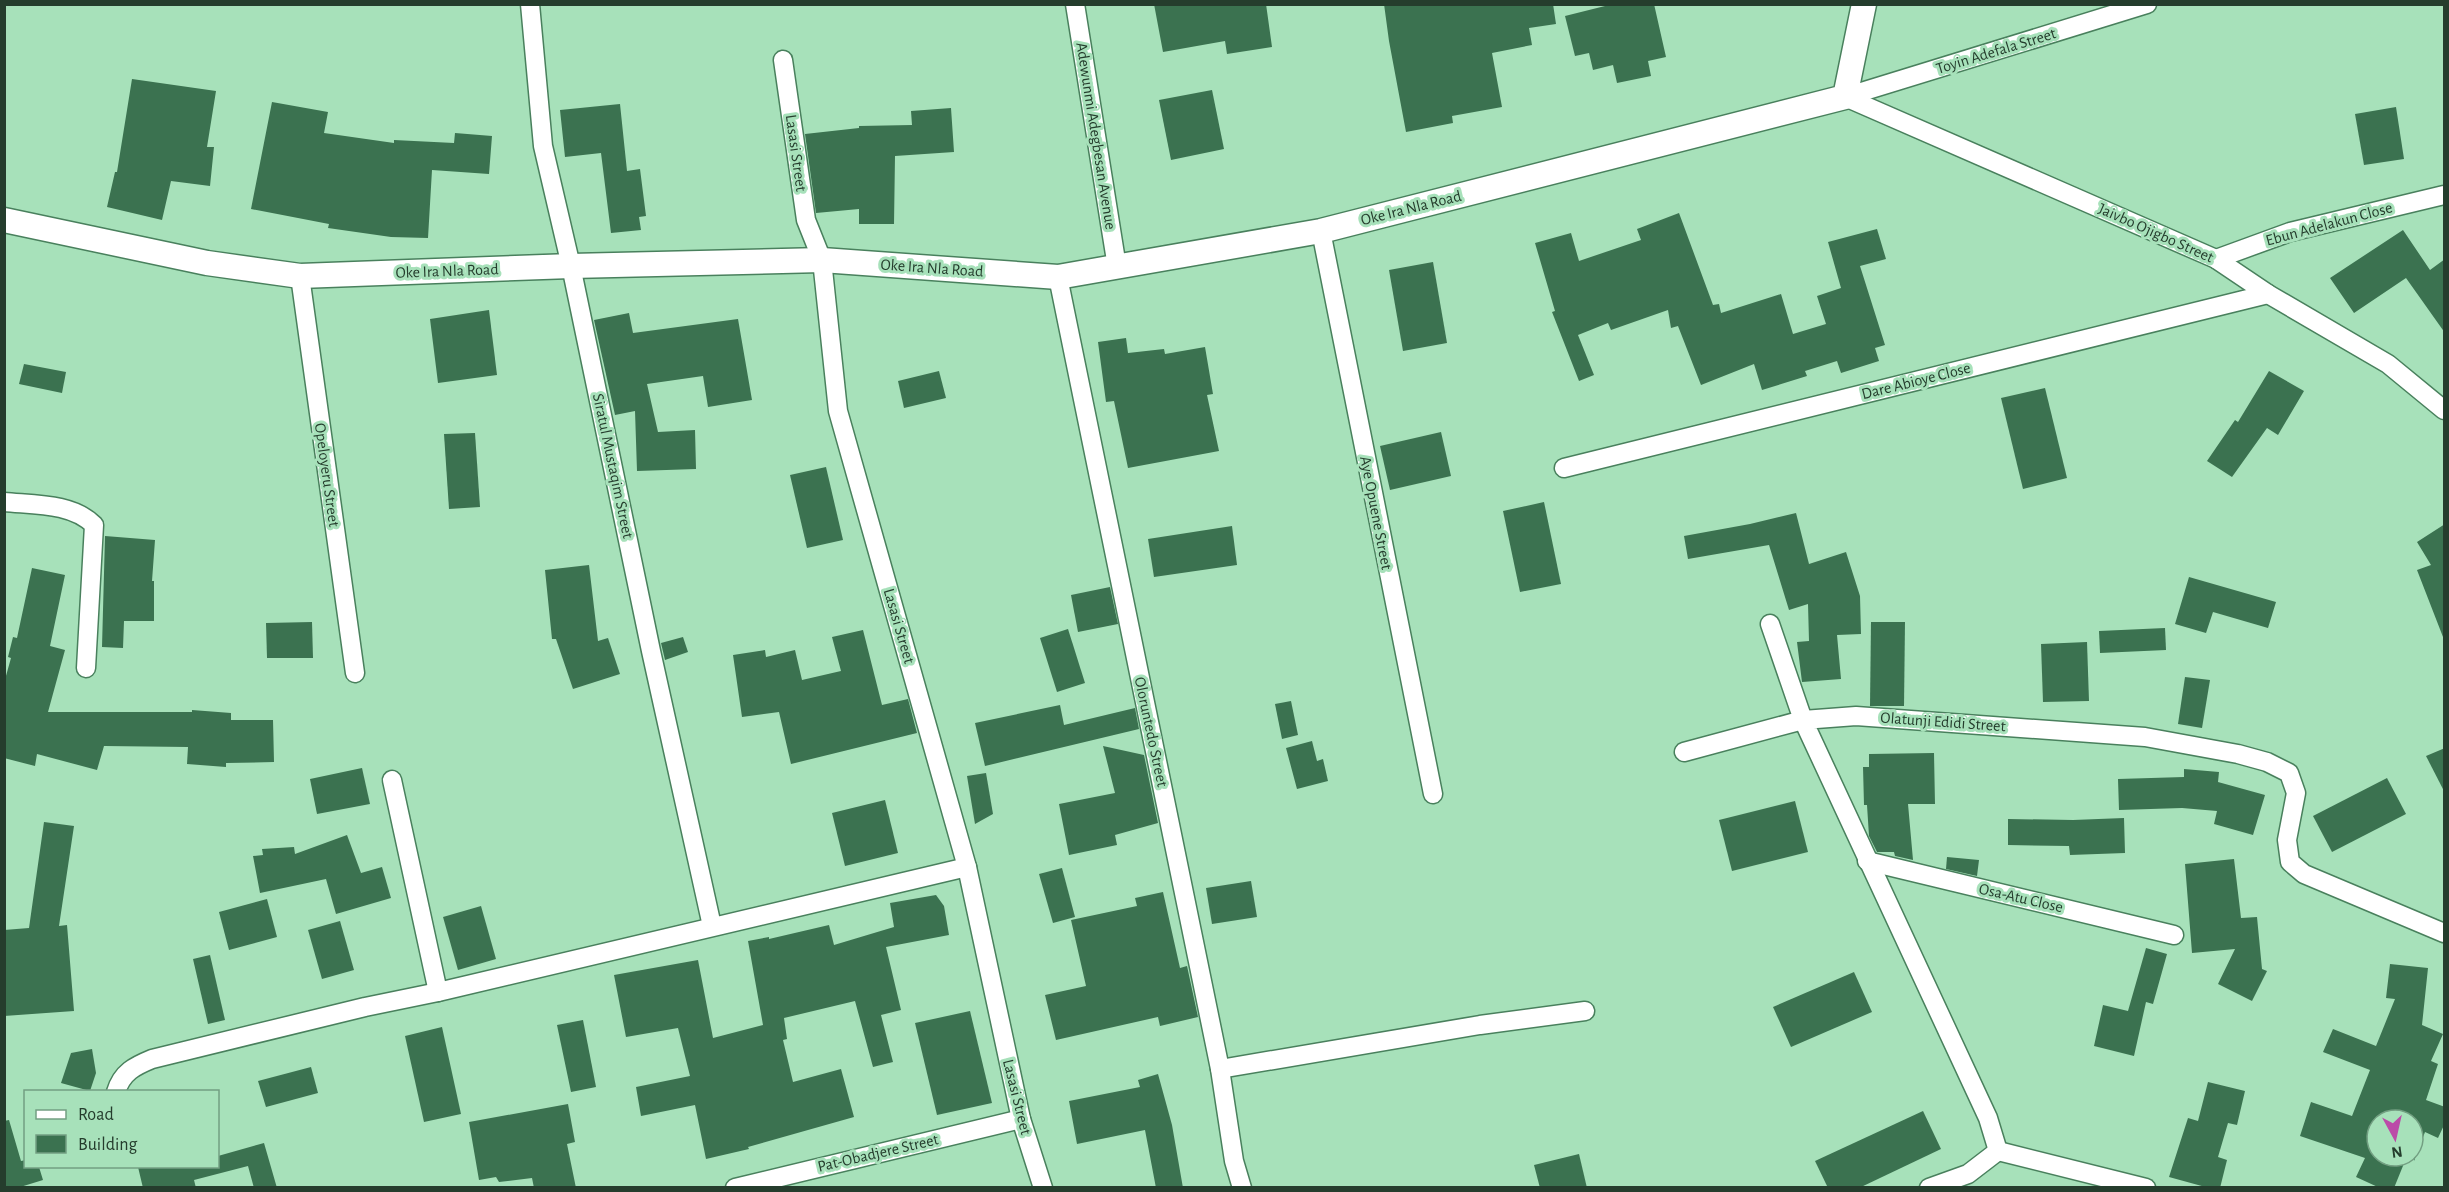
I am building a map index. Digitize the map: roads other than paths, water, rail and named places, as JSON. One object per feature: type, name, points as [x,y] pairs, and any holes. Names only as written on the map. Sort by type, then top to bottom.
[{"type":"street","name":"Siratul Mustaqim Street","points":[[530,4],[543,146],[571,266],[651,651],[712,926]]},
{"type":"street","name":"Adewunmi Adegbesan Avenue","points":[[1075,4],[1117,267]]},
{"type":"street","points":[[1845,97],[1864,4]]},
{"type":"street","name":"Toyin Adefala Street","points":[[1845,97],[2146,4]]},
{"type":"street","name":"Lasasi Street","points":[[783,60],[806,219],[822,260],[838,411],[967,867],[1021,1119],[1043,1188]]},
{"type":"street","name":"Oke Ira Nla Road","points":[[4,220],[207,263],[300,276],[822,260],[1058,277],[1321,231],[1845,97]]},
{"type":"street","name":"Jaivbo Ojigbo Street","points":[[1845,97],[2216,259],[2268,294],[2388,364],[2445,410]]},
{"type":"street","name":"Ebun Adelakun Close","points":[[2216,259],[2290,232],[2445,195]]},
{"type":"street","name":"Aye Opuene Street","points":[[1321,231],[1434,794]]},
{"type":"street","name":"Opeloyeru Street","points":[[300,276],[355,673]]},
{"type":"street","name":"Oloruntedo Street","points":[[1058,277],[1220,1069],[1234,1161],[1242,1188]]},
{"type":"street","name":"Dare Abioye Close","points":[[1564,468],[2268,294]]},
{"type":"street","points":[[4,502],[74,510],[84,515],[94,525],[86,668]]},
{"type":"street","points":[[1770,624],[1803,720],[1988,1119],[1998,1151]]},
{"type":"street","name":"Olatunji Edidi Street","points":[[1684,752],[1803,720],[1856,716],[2145,737],[2238,754],[2267,762],[2289,773],[2296,793],[2287,840],[2290,862],[2304,874],[2445,933]]},
{"type":"street","points":[[392,780],[438,992]]},
{"type":"street","name":"Osa-Atu Close","points":[[1867,861],[2174,935]]},
{"type":"street","points":[[116,1090],[118,1084],[130,1068],[152,1059],[967,867]]},
{"type":"street","points":[[1220,1069],[1480,1025],[1585,1011]]},
{"type":"street","name":"Pat-Obadjere Street","points":[[735,1188],[1021,1119]]},
{"type":"street","points":[[1929,1188],[1968,1174],[1998,1151]]},
{"type":"street","points":[[1998,1151],[2146,1188]]}]
